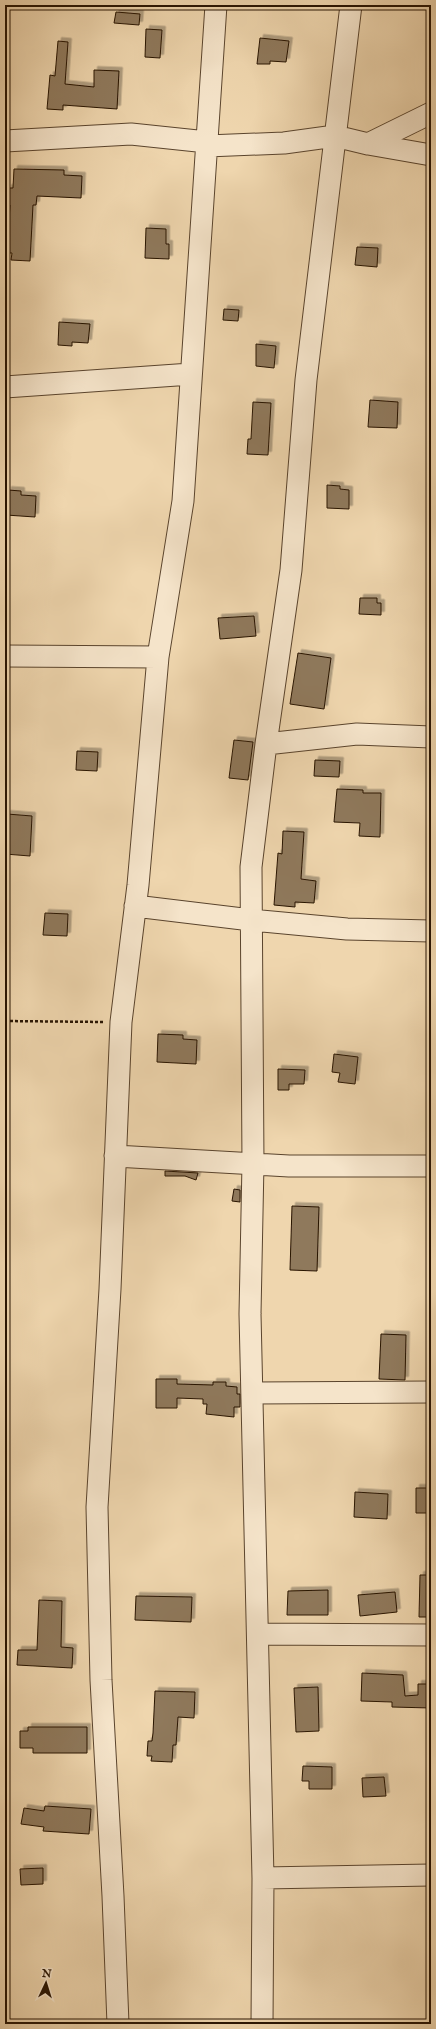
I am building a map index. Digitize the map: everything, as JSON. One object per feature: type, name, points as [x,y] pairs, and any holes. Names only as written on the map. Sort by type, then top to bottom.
[{"type":"street","points":[[118,2024],[113,1896],[101,1680],[97,1507],[110,1289],[121,1022],[135,906],[158,657],[182,501],[216,5]]},
{"type":"street","points":[[262,2024],[263,1878],[250,1314],[253,1163],[251,868],[266,744],[291,570],[306,380],[351,5]]},
{"type":"street","points":[[368,144],[431,113]]},
{"type":"street","points":[[5,141],[131,134],[207,144],[284,143],[335,136],[368,144],[431,155]]},
{"type":"street","points":[[5,387],[191,374]]},
{"type":"street","points":[[5,656],[158,657]]},
{"type":"street","points":[[266,744],[357,734],[431,737]]},
{"type":"street","points":[[135,906],[251,920],[348,929],[431,931]]},
{"type":"street","points":[[115,1156],[289,1166],[431,1166]]},
{"type":"street","points":[[252,1393],[431,1392]]},
{"type":"street","points":[[258,1634],[431,1635]]},
{"type":"street","points":[[263,1878],[431,1875]]},
{"type":"path","points":[[5,1021],[121,1022]]},
{"type":"building","points":[[116,12],[140,14],[139,25],[114,23]]},
{"type":"building","points":[[146,29],[162,30],[160,58],[145,57]]},
{"type":"building","points":[[260,38],[289,41],[286,62],[270,61],[270,64],[257,64]]},
{"type":"building","points":[[58,41],[68,42],[65,84],[94,87],[94,70],[119,71],[117,109],[63,105],[63,110],[47,109],[50,75],[55,76]]},
{"type":"building","points":[[14,169],[64,170],[64,175],[82,176],[81,198],[37,196],[36,205],[33,205],[30,261],[11,260],[12,253],[7,253],[10,205],[7,205],[8,188],[13,188]]},
{"type":"building","points":[[146,228],[166,229],[166,244],[169,244],[169,259],[145,258]]},
{"type":"building","points":[[357,247],[378,248],[377,267],[355,265]]},
{"type":"building","points":[[224,309],[239,310],[238,321],[223,320]]},
{"type":"building","points":[[59,322],[90,324],[88,343],[72,342],[72,346],[58,345]]},
{"type":"building","points":[[256,344],[276,346],[274,368],[256,366]]},
{"type":"building","points":[[370,400],[398,402],[397,428],[368,427]]},
{"type":"building","points":[[253,402],[271,403],[268,455],[247,454],[248,439],[251,439]]},
{"type":"building","points":[[327,485],[340,486],[340,489],[349,490],[349,509],[327,508]]},
{"type":"building","points":[[8,490],[21,491],[21,495],[36,496],[35,517],[6,515]]},
{"type":"building","points":[[360,598],[377,598],[377,603],[381,603],[381,615],[359,614]]},
{"type":"building","points":[[254,616],[256,636],[220,639],[218,618]]},
{"type":"building","points":[[298,653],[331,658],[324,709],[290,704]]},
{"type":"building","points":[[234,740],[253,742],[248,780],[229,778]]},
{"type":"building","points":[[77,751],[98,752],[97,771],[76,770]]},
{"type":"building","points":[[315,760],[340,761],[339,777],[314,776]]},
{"type":"building","points":[[337,789],[363,790],[363,793],[381,793],[380,837],[359,836],[360,823],[334,822]]},
{"type":"building","points":[[7,814],[32,816],[30,856],[5,854]]},
{"type":"building","points":[[283,831],[304,832],[301,879],[316,881],[314,903],[295,902],[295,907],[274,905],[278,853],[282,854]]},
{"type":"building","points":[[45,913],[68,914],[67,936],[43,935]]},
{"type":"building","points":[[158,1034],[183,1035],[183,1039],[197,1040],[196,1064],[157,1062]]},
{"type":"building","points":[[334,1054],[358,1057],[355,1084],[338,1082],[340,1073],[332,1072]]},
{"type":"building","points":[[278,1069],[305,1070],[304,1084],[289,1084],[289,1090],[278,1090]]},
{"type":"building","points":[[165,1171],[198,1173],[196,1180],[185,1176],[165,1176]]},
{"type":"building","points":[[234,1189],[240,1190],[240,1202],[232,1201]]},
{"type":"building","points":[[292,1206],[319,1207],[317,1271],[290,1270]]},
{"type":"building","points":[[381,1334],[406,1335],[405,1380],[379,1379]]},
{"type":"building","points":[[156,1379],[177,1379],[177,1384],[213,1385],[213,1382],[226,1382],[226,1386],[237,1387],[237,1394],[240,1394],[240,1407],[234,1407],[234,1417],[206,1414],[207,1404],[203,1404],[203,1399],[177,1398],[177,1408],[156,1408]]},
{"type":"building","points":[[416,1488],[431,1488],[431,1513],[416,1513]]},
{"type":"building","points":[[355,1492],[388,1494],[387,1519],[354,1517]]},
{"type":"building","points":[[420,1575],[431,1575],[431,1617],[419,1617]]},
{"type":"building","points":[[328,1590],[328,1615],[287,1615],[288,1591]]},
{"type":"building","points":[[395,1592],[397,1612],[360,1616],[358,1595]]},
{"type":"building","points":[[136,1596],[192,1597],[191,1622],[135,1620]]},
{"type":"building","points":[[39,1600],[62,1601],[61,1647],[73,1648],[72,1668],[17,1665],[18,1650],[37,1650]]},
{"type":"building","points":[[362,1673],[403,1675],[405,1696],[418,1695],[418,1684],[431,1684],[431,1708],[392,1707],[392,1702],[361,1701]]},
{"type":"building","points":[[318,1687],[319,1731],[296,1732],[294,1688]]},
{"type":"building","points":[[155,1691],[195,1692],[194,1718],[178,1717],[176,1745],[173,1745],[172,1762],[151,1761],[152,1756],[147,1756],[148,1741],[152,1741],[153,1733]]},
{"type":"building","points":[[28,1727],[87,1727],[87,1753],[33,1753],[33,1748],[20,1748],[20,1731],[28,1731]]},
{"type":"building","points":[[303,1766],[332,1767],[332,1789],[309,1789],[309,1781],[302,1781]]},
{"type":"building","points":[[384,1777],[386,1796],[363,1797],[362,1778]]},
{"type":"building","points":[[45,1806],[91,1809],[89,1834],[43,1831],[44,1827],[21,1824],[24,1808],[44,1811]]},
{"type":"building","points":[[43,1868],[43,1884],[21,1885],[20,1869]]}]
